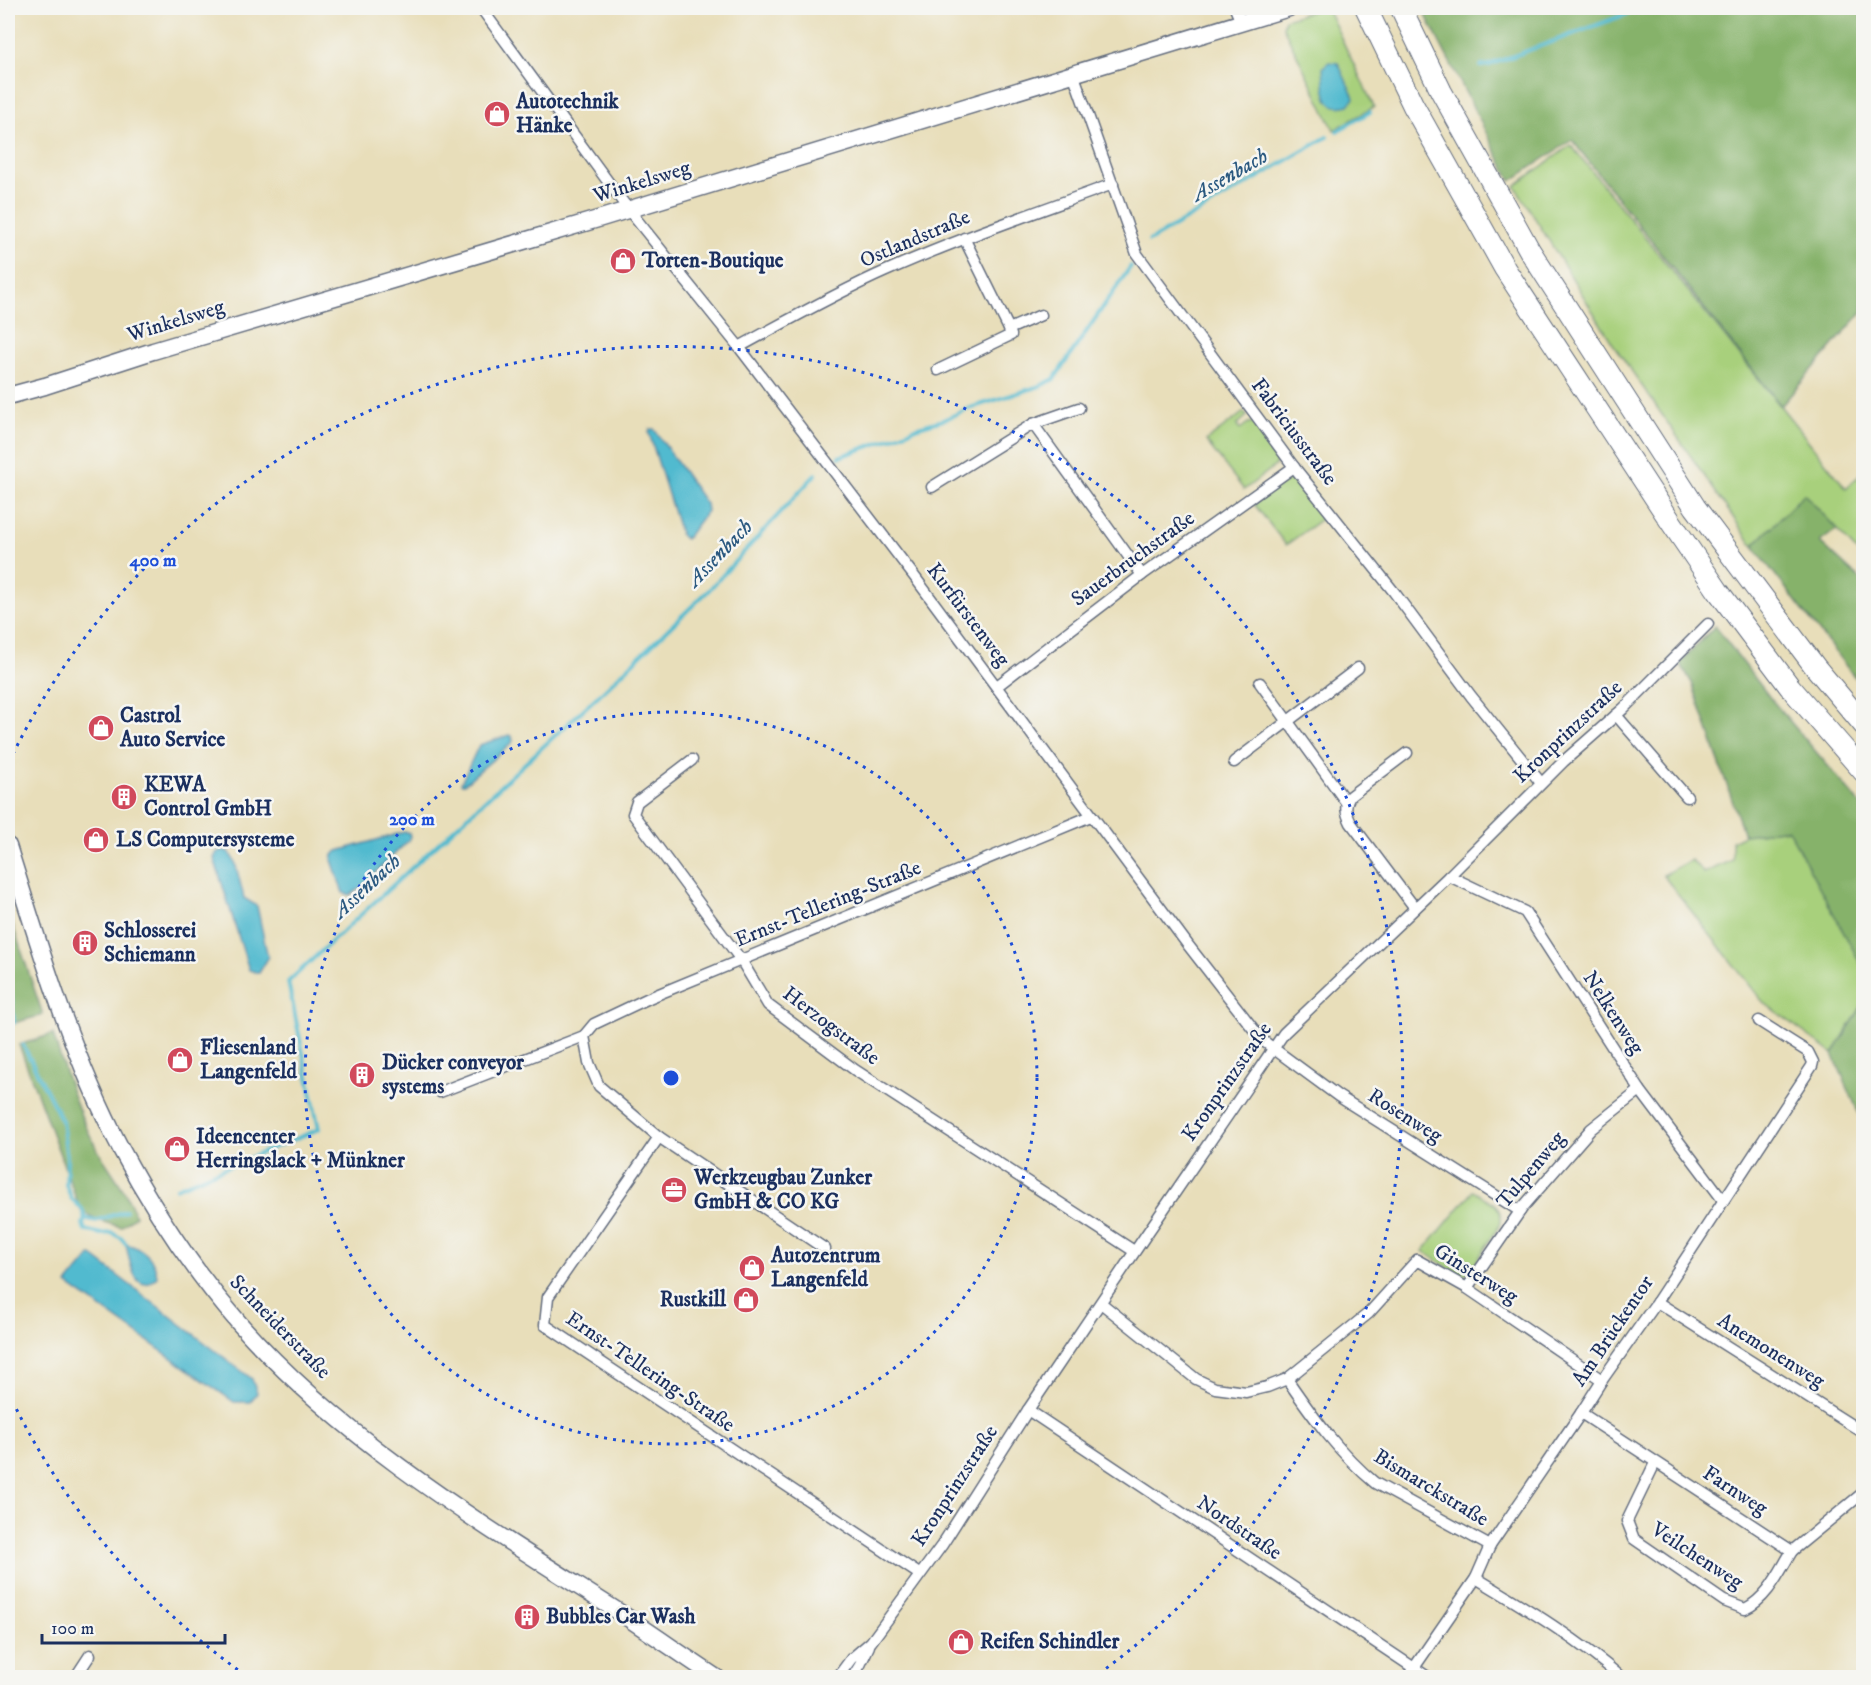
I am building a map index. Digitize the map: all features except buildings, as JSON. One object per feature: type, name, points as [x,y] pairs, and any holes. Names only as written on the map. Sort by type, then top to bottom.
[{"type":"highway","points":[[1401,8],[1441,91],[1530,251],[1695,507],[1765,602],[1863,725]]},
{"type":"highway","points":[[1370,15],[1413,105],[1505,269],[1718,591],[1790,687],[1863,772]]},
{"type":"street","name":"Kurfürstenweg","points":[[481,8],[628,209],[739,347],[997,686],[1188,945],[1262,1040],[1273,1048]]},
{"type":"street","name":"Winkelsweg","points":[[8,396],[473,257],[1073,73],[1238,15],[1289,8]]},
{"type":"street","name":"Fabriciusstraße","points":[[1073,73],[1137,254],[1294,467],[1394,592],[1471,696],[1541,783]]},
{"type":"street","name":"Ostlandstraße","points":[[739,347],[884,272],[964,238],[1113,184]]},
{"type":"street","points":[[938,370],[1011,335],[964,238]]},
{"type":"street","points":[[1009,329],[1041,315]]},
{"type":"street","points":[[932,487],[1033,424],[1079,408]]},
{"type":"street","points":[[1033,424],[1142,575]]},
{"type":"street","name":"Sauerbruchstraße","points":[[997,686],[1142,575],[1294,467]]},
{"type":"street","name":"Kronprinzstraße","points":[[852,1677],[871,1642],[942,1545],[1028,1410],[1134,1251],[1284,1033],[1708,624]]},
{"type":"street","points":[[1234,762],[1358,668]]},
{"type":"street","points":[[1260,683],[1346,802]]},
{"type":"street","points":[[1616,715],[1687,797]]},
{"type":"street","points":[[1407,753],[1350,796],[1346,802],[1346,808],[1351,823],[1415,908]]},
{"type":"street","name":"Herzogstraße","points":[[692,760],[637,802],[633,814],[741,960],[768,1005],[855,1070],[1134,1251]]},
{"type":"street","name":"Ernst-Tellering-Straße","points":[[440,1092],[584,1036],[594,1024],[650,998],[1091,816]]},
{"type":"street","name":"Schneiderstraße","points":[[8,846],[39,946],[75,1046],[121,1149],[169,1231],[195,1268],[240,1323],[309,1392],[408,1473],[548,1568],[717,1677]]},
{"type":"street","name":"Nelkenweg","points":[[1449,876],[1526,912],[1640,1090],[1723,1200]]},
{"type":"street","name":"Am Brückentor","points":[[1407,1677],[1476,1578],[1490,1546],[1657,1302],[1813,1062],[1808,1052],[1759,1022]]},
{"type":"street","points":[[584,1036],[589,1063],[599,1086],[659,1137],[825,1249]]},
{"type":"street","name":"Rosenweg","points":[[1273,1048],[1338,1096],[1520,1211]]},
{"type":"street","name":"Tulpenweg","points":[[1467,1288],[1520,1211],[1591,1129],[1640,1090]]},
{"type":"street","name":"Ernst-Tellering-Straße","points":[[659,1137],[548,1297],[545,1325],[920,1574]]},
{"type":"street","name":"Ginsterweg","points":[[1287,1379],[1369,1313],[1417,1260],[1467,1288],[1602,1380]]},
{"type":"street","name":"Anemonenweg","points":[[1657,1302],[1863,1433]]},
{"type":"street","points":[[1101,1303],[1196,1379],[1215,1388],[1246,1392],[1267,1388],[1287,1379]]},
{"type":"street","name":"Bismarckstraße","points":[[1287,1379],[1333,1442],[1375,1483],[1490,1546]]},
{"type":"street","name":"Nordstraße","points":[[1028,1410],[1429,1677]]},
{"type":"street","name":"Farnweg","points":[[1581,1413],[1792,1551]]},
{"type":"street","name":"Veilchenweg","points":[[1655,1463],[1626,1521],[1634,1539],[1724,1601],[1745,1609],[1756,1604],[1774,1581],[1792,1551]]},
{"type":"street","points":[[1792,1551],[1863,1492]]},
{"type":"street","points":[[1476,1578],[1524,1607],[1622,1677]]},
{"type":"street","name":"Kronprinzstraße","points":[[837,1677],[851,1659],[871,1642]]},
{"type":"street","points":[[75,1677],[90,1655]]},
{"type":"green space","points":[[1327,8],[1374,107],[1334,130],[1283,27],[1285,19]]},
{"type":"green space","points":[[1422,8],[1863,8],[1863,311],[1781,406],[1572,140],[1511,181]]},
{"type":"green space","points":[[1571,145],[1846,488],[1863,472],[1863,558],[1804,494],[1753,546],[1613,344],[1515,186]]},
{"type":"green space","points":[[1244,412],[1247,416],[1237,425],[1240,429],[1253,422],[1274,449],[1277,460],[1275,466],[1244,490],[1206,441]]},
{"type":"green space","points":[[1291,479],[1298,483],[1324,517],[1286,545],[1254,504]]},
{"type":"green space","points":[[1804,494],[1837,529],[1820,542],[1863,582],[1863,688],[1753,546]]},
{"type":"green space","points":[[1715,626],[1771,699],[1863,807],[1863,968],[1788,829],[1744,835],[1692,683],[1680,663]]},
{"type":"green space","points":[[1788,829],[1863,968],[1863,1004],[1833,1054],[1763,1002],[1663,875],[1691,860],[1704,873],[1732,860],[1732,841],[1744,835]]},
{"type":"green space","points":[[8,914],[43,1015],[10,1024],[8,1016]]},
{"type":"green space","points":[[1863,1004],[1863,1123],[1833,1054]]},
{"type":"green space","points":[[53,1034],[70,1087],[86,1126],[97,1149],[127,1196],[135,1216],[121,1227],[100,1221],[81,1211],[19,1045]]},
{"type":"green space","points":[[1473,1191],[1497,1206],[1501,1223],[1470,1272],[1459,1275],[1423,1251]]},
{"type":"water","points":[[1329,62],[1338,63],[1354,98],[1349,105],[1333,105],[1326,96],[1323,67]]},
{"type":"water","points":[[650,429],[654,429],[706,504],[707,511],[686,539],[681,536],[649,433]]},
{"type":"water","points":[[512,736],[511,744],[462,784],[479,745]]},
{"type":"water","points":[[404,832],[409,833],[408,841],[355,892],[350,895],[343,893],[332,860],[333,855],[338,851]]},
{"type":"water","points":[[223,850],[229,852],[235,862],[244,898],[257,906],[268,958],[259,973],[249,970],[214,858],[217,852]]},
{"type":"water","points":[[126,1244],[143,1251],[154,1265],[157,1277],[149,1283],[143,1284],[134,1275]]},
{"type":"water","points":[[91,1255],[252,1379],[257,1393],[250,1402],[234,1402],[67,1284]]},
{"type":"waterway","name":"Assenbach","points":[[1481,66],[1643,8]]},
{"type":"waterway","name":"Assenbach","points":[[1337,131],[1370,112]]},
{"type":"waterway","name":"Assenbach","points":[[1149,241],[1327,137]]},
{"type":"waterway","name":"Assenbach","points":[[839,457],[970,408],[1040,386],[1054,379],[1131,266]]},
{"type":"waterway","name":"Assenbach","points":[[176,1188],[319,1129],[288,982],[599,695],[708,591],[816,474]]},
{"type":"waterway","name":"Assenbach","points":[[8,987],[14,1023]]},
{"type":"waterway","name":"Assenbach","points":[[23,1045],[62,1121],[67,1158],[66,1185],[71,1198],[82,1209],[85,1218],[95,1221],[126,1211]]},
{"type":"waterway","points":[[85,1218],[83,1224],[85,1230],[101,1234],[112,1233],[126,1244]]},
{"type":"place","name":"Autotechnik Hänke","points":[[497,114]]},
{"type":"place","name":"Torten-Boutique","points":[[623,261]]},
{"type":"place","name":"Castrol Auto Service","points":[[101,728]]},
{"type":"place","name":"KEWA Control GmbH","points":[[124,797]]},
{"type":"place","name":"LS Computersysteme","points":[[96,840]]},
{"type":"place","name":"Schlosserei Schiemann","points":[[85,943]]},
{"type":"place","name":"Fliesenland Langenfeld","points":[[180,1060]]},
{"type":"place","name":"Dücker conveyor systems","points":[[362,1075]]},
{"type":"place","name":"Ideencenter Herringslack + Münkner","points":[[177,1149]]},
{"type":"place","name":"Werkzeugbau Zunker GmbH & CO KG","points":[[674,1190]]},
{"type":"place","name":"Autozentrum Langenfeld","points":[[752,1268]]},
{"type":"place","name":"Rustkill","points":[[746,1300]]},
{"type":"place","name":"Bubbles Car Wash","points":[[527,1617]]},
{"type":"place","name":"Reifen Schindler","points":[[961,1642]]}]
